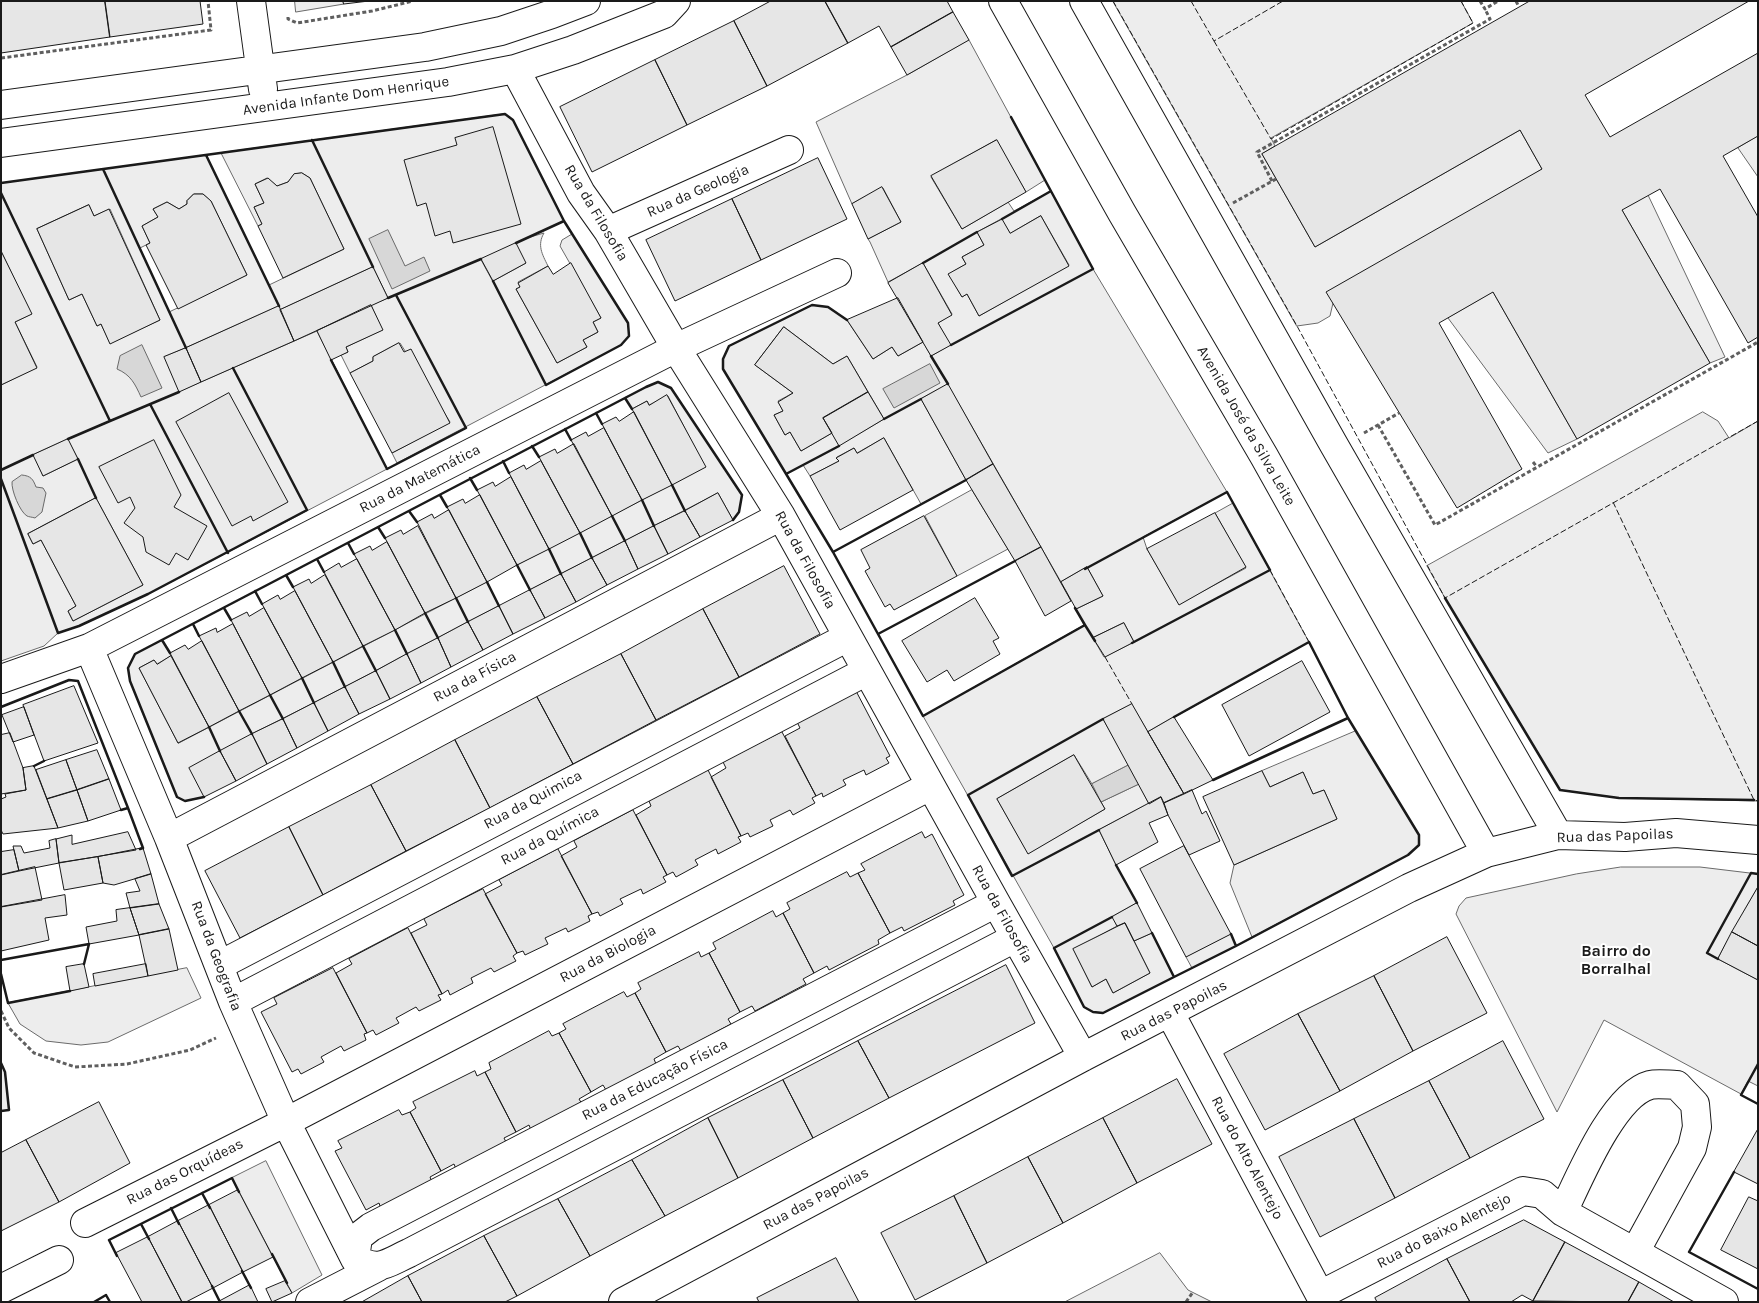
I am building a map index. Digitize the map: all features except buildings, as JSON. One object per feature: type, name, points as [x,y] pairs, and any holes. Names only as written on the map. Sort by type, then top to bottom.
[{"type":"street","points":[[251,1],[266,107]]},
{"type":"street","points":[[1,105],[425,47],[501,31],[586,1]]},
{"type":"street","name":"Avenida Infante Dom Henrique","points":[[1,143],[448,82],[515,70],[573,50],[664,14],[676,1]]},
{"type":"street","name":"Avenida José da Silva Leite","points":[[1003,1],[1122,213],[1260,448],[1486,853]]},
{"type":"street","points":[[1084,1],[1310,402],[1558,835]]},
{"type":"street","name":"Rua da Filosofia","points":[[515,70],[581,193],[608,231],[676,348],[781,516],[930,786],[1083,1057]]},
{"type":"street","name":"Rua da Geologia","points":[[608,231],[789,150]]},
{"type":"street","name":"Rua da Matemática","points":[[1,679],[89,648],[676,348],[837,273]]},
{"type":"street","name":"Rua da Física","points":[[169,838],[781,516]]},
{"type":"street","name":"Rua da Quimica","points":[[220,965],[848,637]]},
{"type":"street","name":"Rua da Geografia","points":[[89,648],[169,838],[233,1002],[286,1122],[367,1263]]},
{"type":"street","name":"Rua da Química","points":[[233,1002],[867,671]]},
{"type":"street","name":"Rua da Biologia","points":[[286,1122],[930,786]]},
{"type":"street","points":[[533,800],[534,814],[544,829],[556,832]]},
{"type":"street","name":"Rua das Papoilas","points":[[623,1302],[1083,1057],[1409,888],[1486,853],[1558,835],[1625,837],[1676,833],[1758,840]]},
{"type":"street","name":"Rua da Educação Física","points":[[367,1263],[358,1237],[371,1227],[996,903]]},
{"type":"street","points":[[316,1298],[367,1263],[409,1253],[1015,938]]},
{"type":"street","name":"Rua do Alto Alentejo","points":[[1170,1013],[1322,1298]]},
{"type":"street","points":[[678,1068],[677,1079],[683,1094],[698,1104]]},
{"type":"street","points":[[1564,1212],[1584,1168],[1616,1111],[1631,1096],[1650,1085],[1677,1085],[1696,1104],[1697,1126],[1692,1148],[1635,1252]]},
{"type":"street","name":"Rua das Orquídeas","points":[[85,1223],[286,1122]]},
{"type":"street","name":"Rua do Baixo Alentejo","points":[[1322,1298],[1523,1191],[1542,1194],[1564,1212],[1724,1302]]},
{"type":"street","points":[[1,1289],[59,1260]]},
{"type":"path","points":[[1,58],[211,30],[208,1]]},
{"type":"path","points":[[287,10],[288,19],[297,23],[372,11],[414,1]]},
{"type":"path","points":[[1232,203],[1274,180],[1256,152],[1490,19],[1480,1]]},
{"type":"path","points":[[1485,9],[1498,1]]},
{"type":"path","points":[[1516,1],[1519,7]]},
{"type":"path","points":[[1378,425],[1435,525],[1737,351],[1758,342]]},
{"type":"path","points":[[1357,437],[1399,413]]},
{"type":"path","points":[[1533,462],[1537,467]]},
{"type":"path","points":[[1,1012],[9,1028],[34,1053],[75,1067],[136,1062],[190,1050],[220,1036]]},
{"type":"path","points":[[1186,1302],[1193,1292]]},
{"type":"shaded area","points":[[295,1],[343,1],[344,4],[296,12]]},
{"type":"shaded area","points":[[1113,1],[1461,1],[1473,23],[1271,138],[1275,146],[1262,154],[1315,247],[1520,130],[1542,169],[1333,303],[1330,316],[1318,323],[1297,326]]},
{"type":"shaded area","points":[[969,40],[1045,180],[1026,192],[996,140],[931,177],[962,229],[1008,202],[1014,211],[1051,191],[1093,269],[1227,492],[1143,537],[1147,549],[1179,604],[1246,568],[1215,513],[1233,503],[1309,642],[1148,732],[1132,705],[1103,719],[1129,765],[1092,784],[1074,755],[997,799],[1028,853],[1105,809],[1101,802],[1139,784],[1149,804],[1099,830],[1137,903],[1113,917],[1117,926],[1074,950],[1092,987],[1106,979],[1113,993],[1150,973],[1134,941],[1152,933],[1174,977],[1103,1013],[1093,1012],[1084,1007],[1054,948],[923,716],[1084,625],[1076,609],[1103,596],[1087,567],[1061,582],[948,385],[921,399],[966,480],[921,504],[884,438],[857,453],[854,448],[837,457],[839,461],[810,476],[803,465],[786,474],[723,369],[723,359],[729,346],[812,305],[828,307],[847,320],[873,359],[892,347],[898,356],[923,342],[931,356],[950,345],[938,323],[952,314],[923,263],[888,282],[868,239],[901,222],[883,188],[852,204],[816,122],[907,75]],"holes":[[[1041,216],[1069,265],[979,316],[967,294],[962,297],[949,274],[966,264],[962,257],[984,245],[977,232],[1001,219],[1010,233]],[[784,327],[833,364],[847,356],[884,419],[839,445],[832,433],[801,451],[790,432],[785,435],[774,415],[783,411],[778,401],[793,393],[755,365]],[[1124,623],[1134,642],[1104,657],[1093,638]]]},
{"type":"shaded area","points":[[505,114],[513,120],[564,221],[527,238],[544,233],[541,246],[548,266],[518,282],[520,287],[516,289],[557,363],[587,347],[583,340],[598,332],[593,322],[601,318],[560,246],[562,240],[572,234],[628,323],[629,336],[621,345],[397,463],[392,453],[450,422],[400,343],[373,357],[373,361],[350,373],[341,355],[348,352],[346,347],[382,330],[371,305],[388,298],[373,267],[280,310],[278,307],[165,357],[180,391],[317,331],[387,469],[148,594],[79,626],[58,633],[44,646],[1,661],[1,385],[37,367],[15,322],[31,314],[1,251],[1,183],[206,155],[269,285],[344,249],[310,178],[302,173],[294,174],[288,182],[277,186],[267,178],[255,184],[264,203],[254,207],[262,224],[258,226],[221,153]],"holes":[[[194,194],[203,194],[211,201],[247,275],[169,312],[140,248],[150,243],[142,226],[158,217],[153,209],[167,202],[179,209],[187,204],[187,201]],[[89,205],[94,216],[110,209],[160,320],[110,343],[101,324],[97,326],[82,294],[69,300],[37,229]],[[481,259],[526,263],[493,281]],[[68,440],[78,459],[43,476],[34,455]],[[96,498],[143,585],[73,621],[68,611],[76,606],[41,540],[33,544],[28,534]]]},
{"type":"shaded area","points":[[1758,136],[1758,177],[1738,148]]},
{"type":"shaded area","points":[[1648,195],[1725,357],[1710,363],[1622,210]]},
{"type":"shaded area","points":[[388,230],[405,266],[424,257],[430,271],[392,289],[369,239]]},
{"type":"shaded area","points":[[1493,292],[1577,439],[1548,453],[1448,318]]},
{"type":"shaded area","points":[[142,345],[162,388],[141,397],[132,380],[117,369],[120,356]]},
{"type":"shaded area","points":[[930,364],[940,383],[894,408],[883,389]]},
{"type":"shaded area","points":[[658,382],[671,388],[742,495],[739,512],[733,520],[718,493],[530,590],[517,565],[705,467],[668,396],[649,405],[647,401],[632,409],[625,398]]},
{"type":"shaded area","points":[[1703,412],[1718,421],[1729,438],[1758,421],[1758,801],[1619,798],[1560,790],[1427,566]]},
{"type":"shaded area","points":[[22,475],[30,477],[36,487],[43,488],[46,493],[42,512],[35,518],[24,514],[14,495],[12,482]]},
{"type":"shaded area","points":[[972,490],[1008,549],[957,576],[925,516]]},
{"type":"shaded area","points":[[487,582],[499,606],[252,734],[204,797],[185,801],[177,797],[130,681],[128,668],[135,654],[162,640],[171,656],[157,664],[154,660],[139,668],[178,743]]},
{"type":"shaded area","points":[[1356,731],[1419,835],[1419,845],[1408,855],[1252,937],[1230,883],[1234,865],[1337,819],[1324,790],[1313,794],[1303,772],[1270,787],[1262,771]]},
{"type":"shaded area","points":[[1129,765],[1139,784],[1101,802],[1092,784]]},
{"type":"shaded area","points":[[1621,867],[1700,867],[1758,874],[1758,887],[1718,959],[1758,980],[1758,1086],[1748,1081],[1741,1094],[1604,1020],[1557,1112],[1456,914],[1459,906],[1466,898],[1576,874]]},
{"type":"shaded area","points":[[1231,934],[1236,946],[1192,968],[1186,957]]},
{"type":"shaded area","points":[[187,968],[201,998],[108,1042],[81,1045],[46,1041],[20,1024],[8,1003]]},
{"type":"shaded area","points":[[1,1063],[5,1072],[9,1110],[1,1111]]},
{"type":"shaded area","points":[[266,1161],[322,1275],[292,1293],[232,1178]]},
{"type":"shaded area","points":[[1160,1253],[1188,1290],[1212,1302],[1065,1302]]},
{"type":"fence","points":[[1113,1],[1297,326],[1445,598],[1758,421]]},
{"type":"fence","points":[[1191,1],[1214,41],[1283,1]]},
{"type":"fence","points":[[1214,41],[1271,139],[1473,23],[1461,1]]},
{"type":"fence","points":[[1613,502],[1754,800],[1758,801]]},
{"type":"fence","points":[[1270,570],[1309,642]]},
{"type":"fence","points":[[1105,657],[1132,704]]},
{"type":"wall","points":[[1,183],[505,114],[513,120],[564,221],[628,323],[629,336],[621,345],[546,385],[493,281]]},
{"type":"wall","points":[[951,345],[1093,269],[1011,117]]},
{"type":"wall","points":[[312,140],[373,267]]},
{"type":"wall","points":[[206,155],[279,306]]},
{"type":"wall","points":[[103,169],[186,348]]},
{"type":"wall","points":[[1002,219],[1051,191]]},
{"type":"wall","points":[[1,193],[110,421],[179,392]]},
{"type":"wall","points":[[516,243],[564,221]]},
{"type":"wall","points":[[923,263],[977,232]]},
{"type":"wall","points":[[388,298],[481,259]]},
{"type":"wall","points":[[331,360],[387,469],[466,428],[396,295]]},
{"type":"wall","points":[[847,320],[828,307],[812,305],[729,346],[723,359],[723,369],[833,552],[923,716],[1085,625],[1075,608]]},
{"type":"wall","points":[[931,356],[948,384]]},
{"type":"wall","points":[[1,479],[58,633],[79,626],[148,594],[307,510],[233,368]]},
{"type":"wall","points":[[204,797],[185,801],[177,797],[130,681],[128,668],[135,654],[658,382],[671,388],[742,495],[739,512],[733,520]]},
{"type":"wall","points":[[625,398],[632,409]]},
{"type":"wall","points":[[884,419],[921,399]]},
{"type":"wall","points":[[150,404],[228,553]]},
{"type":"wall","points":[[596,413],[602,424]]},
{"type":"wall","points":[[68,439],[110,421]]},
{"type":"wall","points":[[565,429],[571,440]]},
{"type":"wall","points":[[532,446],[539,457]]},
{"type":"wall","points":[[786,474],[839,446]]},
{"type":"wall","points":[[1,470],[33,455]]},
{"type":"wall","points":[[78,459],[96,498]]},
{"type":"wall","points":[[503,461],[509,473]]},
{"type":"wall","points":[[470,478],[477,490]]},
{"type":"wall","points":[[833,552],[966,480]]},
{"type":"wall","points":[[672,485],[685,511]]},
{"type":"wall","points":[[1085,569],[1227,492],[1270,570],[1132,643]]},
{"type":"wall","points":[[440,495],[447,507]]},
{"type":"wall","points":[[642,500],[654,526]]},
{"type":"wall","points":[[409,511],[417,522]]},
{"type":"wall","points":[[612,516],[625,541]]},
{"type":"wall","points":[[378,527],[385,538]]},
{"type":"wall","points":[[580,533],[592,558]]},
{"type":"wall","points":[[348,543],[354,554]]},
{"type":"wall","points":[[549,549],[561,574]]},
{"type":"wall","points":[[317,559],[324,572]]},
{"type":"wall","points":[[878,634],[1015,561]]},
{"type":"wall","points":[[517,565],[530,590]]},
{"type":"wall","points":[[286,575],[293,587]]},
{"type":"wall","points":[[487,582],[499,606]]},
{"type":"wall","points":[[255,591],[262,604]]},
{"type":"wall","points":[[456,598],[468,622]]},
{"type":"wall","points":[[1445,598],[1560,790],[1619,798],[1754,800]]},
{"type":"wall","points":[[224,608],[231,620]]},
{"type":"wall","points":[[425,613],[438,638]]},
{"type":"wall","points":[[193,624],[199,636]]},
{"type":"wall","points":[[1085,625],[1095,641]]},
{"type":"wall","points":[[395,630],[407,654]]},
{"type":"wall","points":[[162,640],[170,653]]},
{"type":"wall","points":[[1174,717],[1309,642],[1348,718],[1213,780]]},
{"type":"wall","points":[[363,646],[376,671]]},
{"type":"wall","points":[[333,662],[345,687]]},
{"type":"wall","points":[[302,678],[314,703]]},
{"type":"wall","points":[[1,707],[69,680],[78,681],[128,808],[121,810]]},
{"type":"wall","points":[[270,695],[283,719]]},
{"type":"wall","points":[[239,711],[252,734]]},
{"type":"wall","points":[[1236,946],[1408,855],[1419,845],[1419,835],[1348,718]]},
{"type":"wall","points":[[1099,830],[1012,876],[968,795],[1103,719]]},
{"type":"wall","points":[[209,727],[220,751]]},
{"type":"wall","points":[[34,766],[44,761]]},
{"type":"wall","points":[[128,808],[143,848],[140,849]]},
{"type":"wall","points":[[1116,865],[1137,903]]},
{"type":"wall","points":[[1718,959],[1707,953],[1751,873],[1758,874]]},
{"type":"wall","points":[[1112,917],[1054,948],[1084,1007],[1093,1012],[1103,1013],[1174,977],[1152,933]]},
{"type":"wall","points":[[1174,977],[1236,946],[1231,934]]},
{"type":"wall","points":[[1,960],[89,944],[84,964]]},
{"type":"wall","points":[[1,974],[8,1003],[70,991]]},
{"type":"wall","points":[[1,1063],[5,1072],[9,1110],[1,1111]]},
{"type":"wall","points":[[1758,1064],[1741,1095],[1758,1104]]},
{"type":"wall","points":[[1734,1172],[1689,1252],[1758,1289]]},
{"type":"wall","points":[[117,1256],[109,1240],[232,1178],[239,1192]]},
{"type":"wall","points":[[202,1193],[210,1208]]},
{"type":"wall","points":[[171,1208],[179,1224]]},
{"type":"wall","points":[[141,1224],[149,1239]]},
{"type":"wall","points":[[272,1254],[287,1283]]},
{"type":"wall","points":[[242,1271],[251,1288]]},
{"type":"wall","points":[[212,1286],[220,1302]]},
{"type":"wall","points":[[94,1302],[106,1295],[110,1302]]},
{"type":"district","name":"Bairro do Borralhal","points":[[1616,960]]}]
